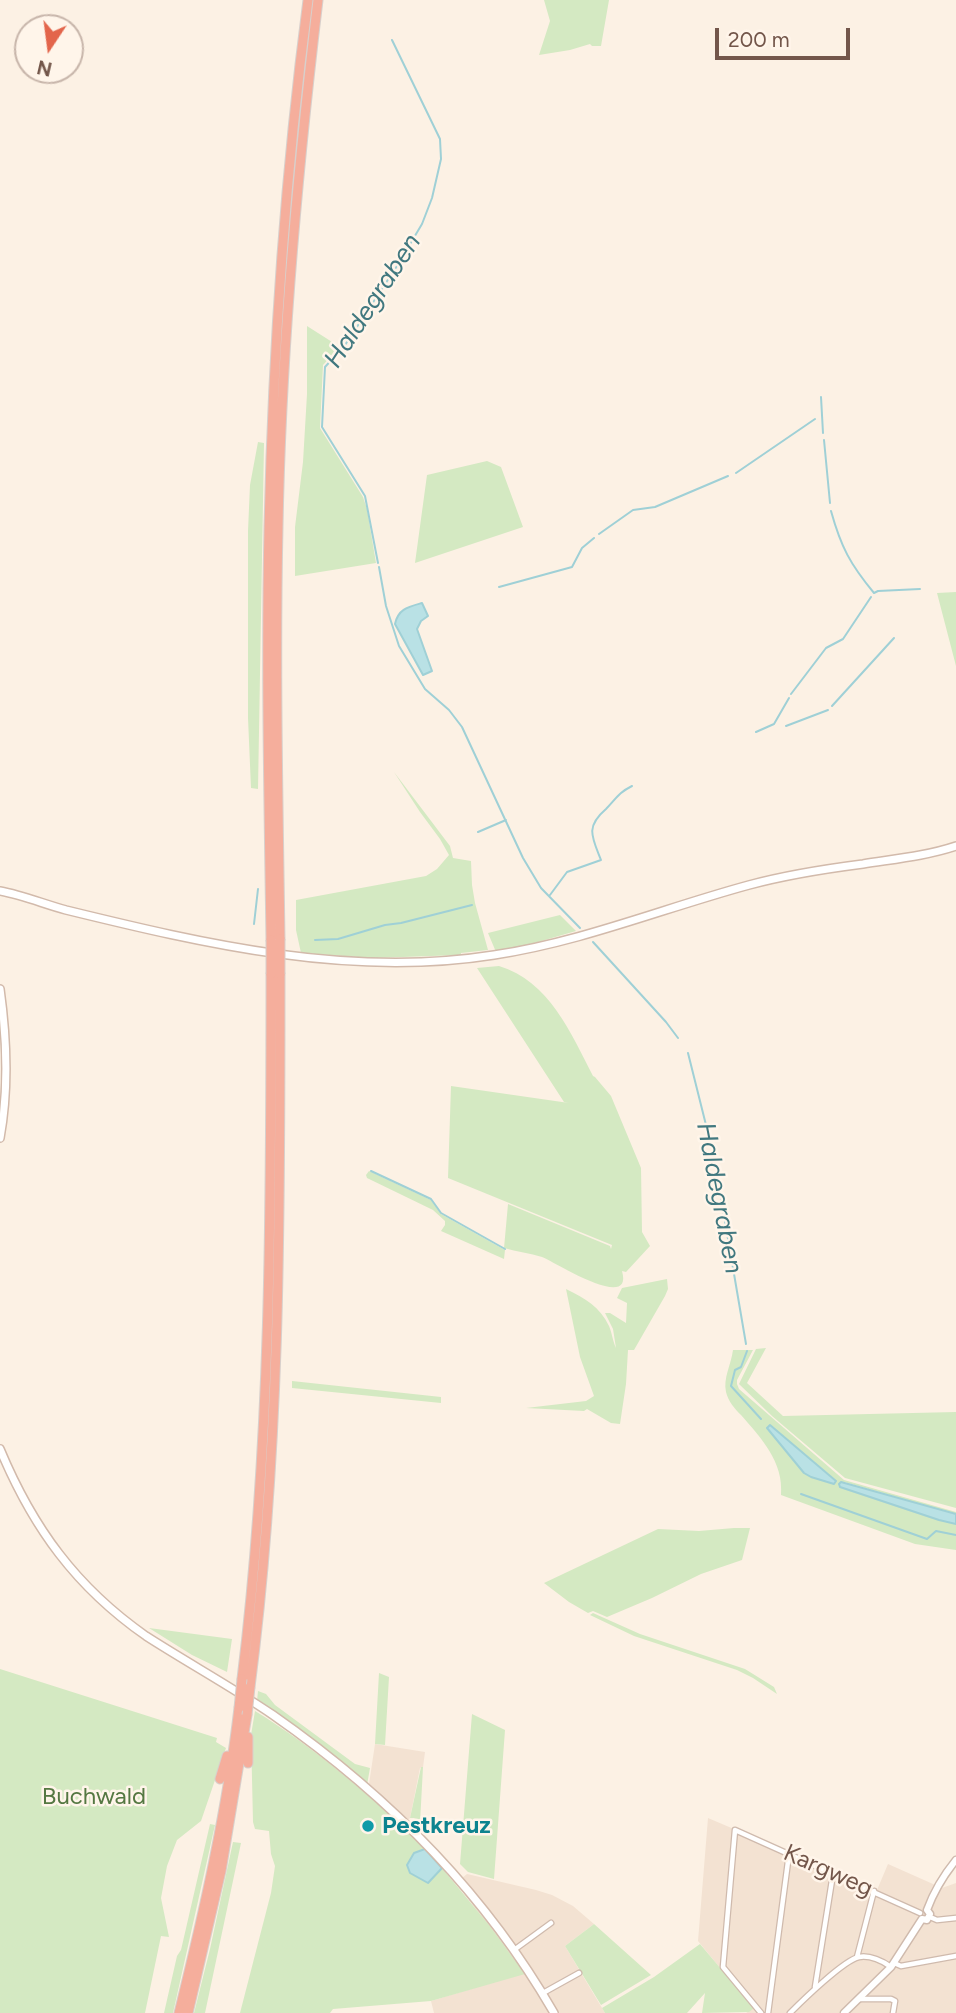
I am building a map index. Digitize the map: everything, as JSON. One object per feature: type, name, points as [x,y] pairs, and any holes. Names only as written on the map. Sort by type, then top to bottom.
[{"type":"highway","points":[[275,940],[268,720],[273,408],[288,183],[308,0]]},
{"type":"highway","points":[[179,2013],[212,1869],[236,1728],[256,1555],[266,1400],[271,1192],[278,541],[282,408],[297,184],[318,0]]},
{"type":"highway","points":[[188,2013],[221,1871],[247,1715],[265,1556],[276,1362],[280,1196],[275,974]]},
{"type":"highway","points":[[247,1715],[248,1763]]},
{"type":"highway","points":[[220,1779],[236,1728]]},
{"type":"main road","points":[[0,891],[108,920],[252,950],[331,961],[384,963],[497,955],[548,943],[750,884],[804,872],[909,857],[956,845]]},
{"type":"main road","points":[[0,884],[21,896]]},
{"type":"main road","points":[[0,989],[6,1061],[5,1103],[0,1138]]},
{"type":"main road","points":[[0,1449],[13,1481],[36,1523],[72,1571],[97,1597],[146,1636],[270,1713],[359,1781],[404,1822],[459,1880],[514,1950],[554,2013]]},
{"type":"street","name":"Kargweg","points":[[761,2013],[723,1967],[736,1830],[925,1915]]},
{"type":"street","points":[[768,2013],[789,1854]]},
{"type":"street","points":[[844,2013],[892,1965],[925,1915],[942,1878],[956,1860]]},
{"type":"street","points":[[815,1988],[833,1874]]},
{"type":"street","points":[[858,1957],[874,1891]]},
{"type":"street","points":[[925,1915],[937,1920],[956,1918]]},
{"type":"street","points":[[514,1950],[551,1923]]},
{"type":"street","points":[[790,2013],[815,1988],[858,1957],[901,1966],[956,1956]]},
{"type":"street","points":[[543,1993],[579,1973]]},
{"type":"street","points":[[858,1999],[891,1999],[895,2001],[893,2013]]},
{"type":"shaded area","points":[[375,1744],[425,1752],[408,1820],[369,1784]]},
{"type":"shaded area","points":[[708,1818],[877,1890],[888,1864],[942,1888],[956,1883],[956,2013],[746,2013],[753,2008],[698,1941]]},
{"type":"shaded area","points":[[467,1874],[552,1895],[573,1906],[594,1924],[565,1946],[605,2013],[434,2013],[431,2001],[524,1973],[456,1883]]},
{"type":"green space","points":[[544,0],[609,0],[601,46],[590,44],[539,55],[550,21]]},
{"type":"green space","points":[[307,326],[340,347],[323,365],[320,428],[363,497],[376,563],[295,576],[295,527],[303,462],[307,394]]},
{"type":"green space","points":[[258,442],[264,443],[258,789],[251,788],[248,718],[248,531],[250,485]]},
{"type":"green space","points":[[487,461],[501,467],[523,527],[415,563],[427,475]]},
{"type":"green space","points":[[956,592],[956,666],[937,593]]},
{"type":"green space","points":[[394,772],[450,846],[453,858],[471,861],[475,903],[488,950],[461,955],[373,958],[301,953],[296,930],[296,900],[426,876],[437,869],[449,855]]},
{"type":"green space","points":[[560,915],[576,931],[496,952],[488,933]]},
{"type":"green space","points":[[499,966],[532,983],[556,1010],[593,1076],[611,1096],[641,1168],[642,1232],[650,1246],[626,1272],[622,1271],[622,1283],[616,1287],[591,1281],[542,1257],[504,1248],[508,1204],[610,1246],[611,1249],[612,1245],[448,1178],[451,1086],[569,1103],[564,1102],[477,968]]},
{"type":"green space","points":[[369,1171],[431,1200],[441,1214],[505,1250],[504,1259],[441,1231],[445,1221],[433,1210],[367,1178]]},
{"type":"green space","points":[[667,1279],[668,1289],[665,1296],[634,1350],[628,1350],[620,1424],[611,1423],[587,1409],[526,1408],[586,1401],[594,1396],[580,1357],[566,1289],[586,1300],[601,1313],[609,1326],[616,1348],[613,1329],[605,1313],[610,1313],[626,1323],[627,1303],[617,1298],[622,1288]]},
{"type":"green space","points":[[766,1348],[747,1383],[783,1416],[956,1412],[956,1508],[845,1478],[739,1384],[756,1349]]},
{"type":"green space","points":[[733,1350],[753,1350],[737,1380],[739,1389],[844,1480],[956,1514],[844,1482],[839,1484],[840,1487],[956,1524],[956,1550],[915,1544],[781,1495],[779,1472],[770,1451],[727,1395],[725,1387]]},
{"type":"green space","points":[[292,1381],[441,1397],[441,1403],[292,1388]]},
{"type":"green space","points":[[750,1528],[742,1560],[701,1574],[607,1617],[593,1611],[588,1613],[544,1583],[658,1529],[699,1531]]},
{"type":"green space","points":[[593,1613],[640,1634],[745,1669],[774,1687],[777,1694],[737,1670],[634,1636],[590,1615]]},
{"type":"green space","points":[[149,1628],[232,1639],[227,1672],[192,1655]]},
{"type":"green space","name":"Buchwald","points":[[0,1669],[217,1738],[216,1742],[226,1748],[201,1821],[177,1840],[167,1866],[161,1898],[169,1937],[161,1936],[145,2013],[0,2013]]},
{"type":"green space","points":[[379,1673],[389,1677],[385,1745],[375,1744]]},
{"type":"green space","points":[[258,1691],[266,1694],[275,1705],[355,1764],[370,1768],[367,1785],[257,1701]]},
{"type":"green space","points":[[255,1711],[339,1771],[417,1840],[425,1849],[414,1853],[428,1883],[442,1868],[525,1974],[431,2001],[333,2009],[330,2013],[240,2013],[271,1893],[275,1866],[269,1831],[255,1829],[253,1822],[251,1735]]},
{"type":"green space","points":[[472,1714],[505,1730],[494,1879],[468,1872],[460,1864]]},
{"type":"green space","points":[[423,1767],[420,1823],[410,1818]]},
{"type":"green space","name":"Buchwald","points":[[210,1824],[215,1825],[173,2013],[164,2013],[177,1956],[181,1950]]},
{"type":"green space","points":[[233,1842],[241,1843],[205,2013],[194,2013],[210,1949]]},
{"type":"green space","points":[[594,1924],[651,1975],[601,2005],[565,1946]]},
{"type":"green space","points":[[700,1944],[754,2008],[749,2012],[702,2013],[705,1993],[687,2013],[605,2013],[602,2008],[654,1977]]},
{"type":"water","points":[[422,603],[428,616],[421,621],[417,629],[432,671],[423,675],[395,624],[401,612]]},
{"type":"water","points":[[770,1425],[836,1481],[834,1484],[804,1473],[767,1428]]},
{"type":"water","points":[[841,1482],[956,1514],[956,1524],[840,1487]]},
{"type":"water","points":[[425,1849],[442,1868],[428,1883],[410,1873],[407,1865],[414,1853]]},
{"type":"waterway","name":"Haldegraben","points":[[378,563],[365,496],[322,427],[325,367],[345,345],[422,224],[432,198],[441,159],[440,139],[392,40]]},
{"type":"waterway","points":[[821,397],[823,433]]},
{"type":"waterway","points":[[736,473],[815,419]]},
{"type":"waterway","points":[[824,440],[830,503]]},
{"type":"waterway","points":[[599,534],[633,510],[655,507],[728,476]]},
{"type":"waterway","points":[[831,511],[847,555],[874,593],[920,589]]},
{"type":"waterway","points":[[499,587],[572,567],[582,548],[594,538]]},
{"type":"waterway","name":"Haldegraben","points":[[379,567],[386,606],[399,646],[425,689],[449,710],[462,727],[523,858],[541,888],[580,928]]},
{"type":"waterway","points":[[791,694],[826,648],[843,639],[871,597]]},
{"type":"waterway","points":[[832,706],[894,638]]},
{"type":"waterway","points":[[756,732],[774,724],[789,698]]},
{"type":"waterway","points":[[786,726],[828,710]]},
{"type":"waterway","points":[[550,895],[567,872],[601,860],[592,833],[595,821],[620,794],[632,786]]},
{"type":"waterway","points":[[478,832],[506,820]]},
{"type":"waterway","points":[[254,924],[258,889]]},
{"type":"waterway","points":[[315,940],[338,939],[472,905]]},
{"type":"waterway","name":"Haldegraben","points":[[593,942],[678,1038]]},
{"type":"waterway","name":"Haldegraben","points":[[688,1053],[714,1157],[746,1344]]},
{"type":"waterway","points":[[371,1171],[431,1199],[441,1213],[505,1249]]},
{"type":"waterway","name":"Haldegraben","points":[[747,1351],[741,1367],[735,1370],[731,1386],[761,1419]]},
{"type":"waterway","points":[[801,1494],[927,1539],[936,1531],[956,1535]]},
{"type":"place","name":"Pestkreuz","points":[[368,1826]]}]
